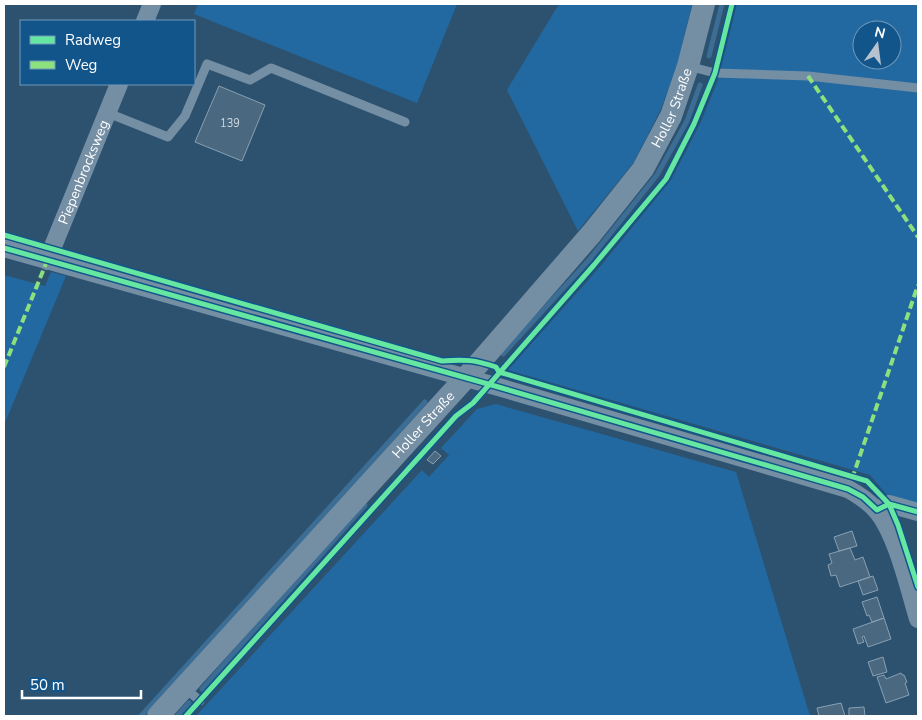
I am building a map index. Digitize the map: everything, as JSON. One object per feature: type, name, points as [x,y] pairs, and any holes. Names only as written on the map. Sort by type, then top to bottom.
[{"type":"street","points":[[144,20],[152,4]]},
{"type":"street","name":"Holler Straße","points":[[158,716],[192,695],[592,233],[643,169],[670,116],[688,66],[704,4]]},
{"type":"street","name":"Piepenbrocksweg","points":[[47,261],[119,85]]},
{"type":"street","points":[[4,248],[465,378],[848,489],[863,497],[877,510],[885,524],[894,542],[918,619]]},
{"type":"street","points":[[877,510],[888,504],[918,512]]},
{"type":"lane","points":[[108,113],[168,137],[185,116],[207,64],[250,80],[270,68],[405,122]]},
{"type":"lane","points":[[688,66],[715,73],[808,76],[918,88]]},
{"type":"shaded area","points":[[198,4],[457,4],[417,103],[194,14]]},
{"type":"shaded area","points":[[559,4],[692,4],[677,67],[660,111],[634,162],[578,231],[507,90]]},
{"type":"shaded area","points":[[737,4],[918,4],[918,505],[888,496],[870,475],[508,370],[599,268],[671,180],[700,124],[718,80]]},
{"type":"shaded area","points":[[51,272],[66,276],[4,425],[4,275],[45,286]]},
{"type":"shaded area","points":[[496,404],[736,472],[810,716],[196,716],[422,470],[429,477],[449,455],[441,448],[477,409]]},
{"type":"building","points":[[219,86],[265,105],[242,161],[195,142]]},
{"type":"building","points":[[435,451],[441,456],[433,464],[427,460]]},
{"type":"building","points":[[852,531],[857,546],[839,551],[834,537]]},
{"type":"building","points":[[850,548],[855,560],[863,557],[870,577],[840,587],[836,575],[831,576],[828,565],[832,563],[829,554]]},
{"type":"building","points":[[873,576],[878,590],[863,595],[858,581]]},
{"type":"building","points":[[877,597],[884,618],[872,622],[869,615],[867,616],[862,602]]},
{"type":"building","points":[[884,618],[891,639],[868,647],[864,636],[862,637],[864,642],[858,644],[853,629]]},
{"type":"building","points":[[883,657],[887,672],[873,676],[868,662]]},
{"type":"building","points":[[901,673],[907,682],[905,683],[909,695],[886,703],[877,677],[884,675],[886,679]]},
{"type":"building","points":[[841,703],[845,716],[819,716],[817,708]]},
{"type":"building","points":[[864,707],[865,716],[849,716],[849,708]]},
{"type":"waterway","points":[[709,56],[722,4]]},
{"type":"waterway","points":[[503,354],[589,260],[657,175],[687,121],[700,85]]},
{"type":"waterway","points":[[141,716],[425,402]]},
{"type":"waterway","points":[[202,689],[365,505]]},
{"type":"waterway","points":[[177,716],[189,703]]},
{"type":"marked path","points":[[808,76],[918,237]]},
{"type":"marked path","points":[[4,367],[47,261]]},
{"type":"marked path","points":[[852,479],[918,285]]},
{"type":"cycle path","points":[[186,716],[456,416],[473,403],[594,265],[666,179],[694,124],[715,73],[732,4]]},
{"type":"cycle path","points":[[4,235],[442,361],[476,361],[496,367],[499,372],[867,481],[889,504],[898,525],[918,587]]},
{"type":"cycle path","points":[[4,248],[488,384],[848,489],[863,497],[877,510],[889,504],[918,512]]}]
